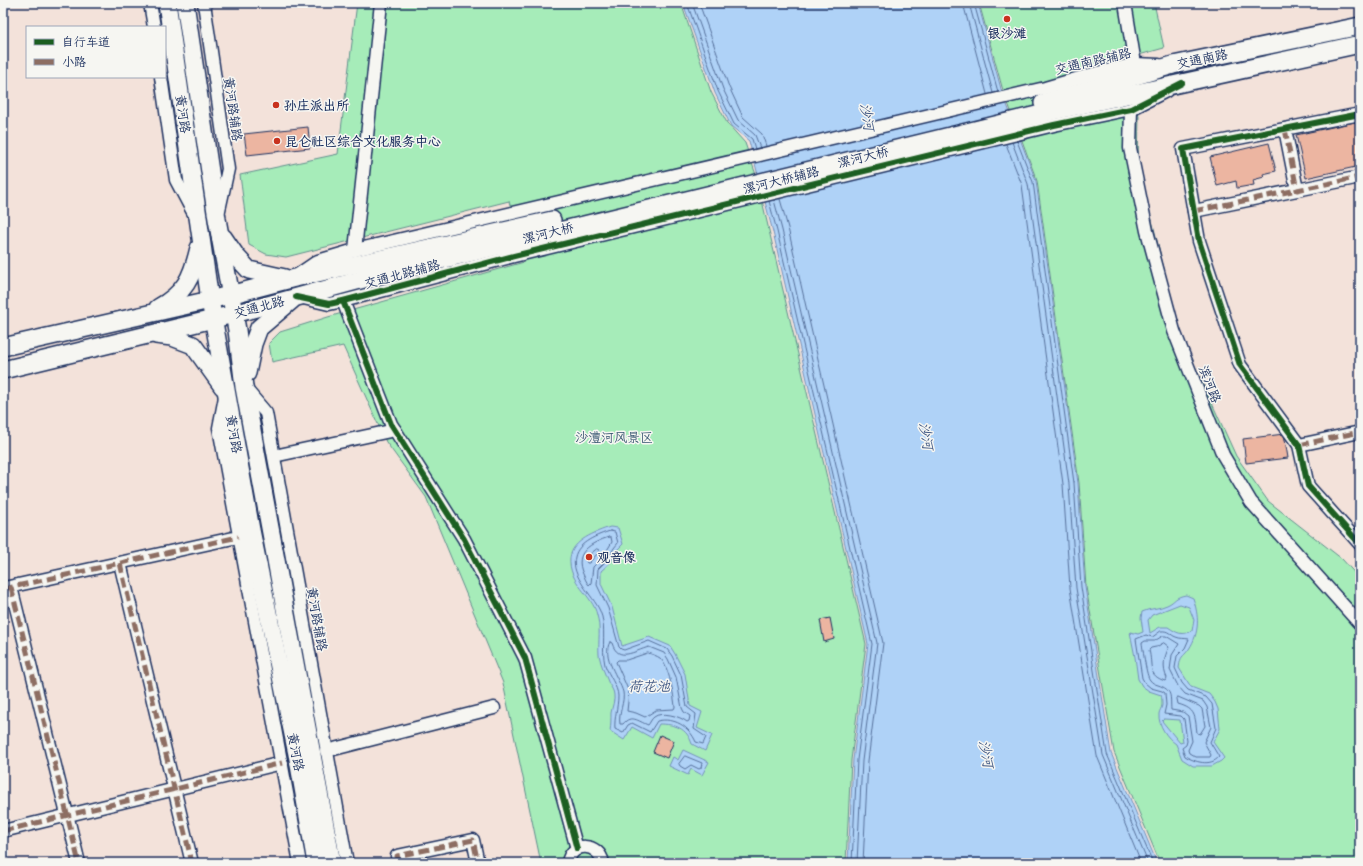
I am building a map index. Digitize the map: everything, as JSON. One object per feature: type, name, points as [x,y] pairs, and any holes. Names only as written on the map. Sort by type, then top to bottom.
[{"type":"main road","name":"黄河路","points":[[167,3],[168,29],[213,319],[251,530],[298,759],[316,863]]},
{"type":"main road","name":"黄河路","points":[[185,3],[218,225],[234,314],[244,387],[332,863]]},
{"type":"main road","name":"交通南路","points":[[1049,107],[1173,65],[1360,26]]},
{"type":"main road","name":"交通南路","points":[[1049,107],[1182,82],[1360,44]]},
{"type":"main road","name":"漯河大桥","points":[[513,235],[1049,107]]},
{"type":"main road","points":[[218,225],[236,256],[249,270],[265,275],[291,279]]},
{"type":"main road","points":[[146,314],[168,302],[184,288],[194,269],[200,231]]},
{"type":"main road","name":"交通北路","points":[[3,347],[210,300],[291,279],[513,235]]},
{"type":"main road","name":"交通北路","points":[[3,370],[234,314],[513,235]]},
{"type":"main road","points":[[244,387],[253,344],[259,328],[296,297]]},
{"type":"main road","points":[[148,334],[172,337],[193,345],[226,390]]},
{"type":"street","points":[[150,3],[154,26]]},
{"type":"street","name":"黄河路辅路","points":[[204,3],[228,169],[218,225]]},
{"type":"street","points":[[355,250],[381,3]]},
{"type":"street","points":[[1125,3],[1135,64]]},
{"type":"street","name":"交通南路辅路","points":[[1049,107],[1093,74],[1135,64],[1173,65]]},
{"type":"street","points":[[161,78],[176,180],[200,231]]},
{"type":"street","points":[[291,279],[318,261],[355,250],[513,235],[1049,107],[1131,109],[1182,82]]},
{"type":"street","name":"滨河路","points":[[1131,109],[1130,148],[1147,231],[1174,331],[1223,455],[1251,502],[1360,624]]},
{"type":"street","points":[[1360,114],[1183,149],[1200,241],[1240,365],[1299,445],[1308,486],[1360,544]]},
{"type":"street","points":[[1285,129],[1297,190]]},
{"type":"street","points":[[1194,211],[1360,177]]},
{"type":"street","name":"交通北路辅路","points":[[296,297],[329,304],[343,301],[513,235]]},
{"type":"street","points":[[343,301],[391,424],[464,539],[525,658],[577,849]]},
{"type":"street","name":"黄河路辅路","points":[[244,387],[266,413],[347,863]]},
{"type":"street","points":[[226,390],[219,428],[238,537],[300,863]]},
{"type":"street","points":[[274,456],[395,430]]},
{"type":"street","points":[[1299,445],[1360,432]]},
{"type":"street","points":[[79,863],[7,588],[238,537]]},
{"type":"street","points":[[120,563],[192,863]]},
{"type":"street","points":[[326,751],[494,708]]},
{"type":"street","points":[[3,831],[282,764]]},
{"type":"street","points":[[398,863],[397,856],[474,840],[478,863]]},
{"type":"street","points":[[568,863],[570,856],[577,849],[583,847],[594,849],[599,853],[603,863]]},
{"type":"green space","name":"沙澧河风景区","points":[[357,3],[681,3],[711,92],[727,123],[745,143],[756,175],[866,644],[851,760],[846,863],[541,863],[503,683],[426,497],[386,442],[343,346],[272,362],[269,343],[280,332],[524,262],[509,201],[286,257],[266,254],[249,245],[240,175],[338,154]]},
{"type":"green space","points":[[979,3],[1154,3],[1164,48],[1128,58],[1139,116],[1138,164],[1180,333],[1236,456],[1268,501],[1342,559],[1360,579],[1360,863],[1160,863],[1114,752],[1086,587],[1079,483],[1037,181],[1002,87]]},
{"type":"water","name":"沙河","points":[[683,3],[978,3],[1001,89],[1036,181],[1078,483],[1085,587],[1111,753],[1157,863],[848,863],[853,760],[868,644],[773,232],[749,141],[731,126],[715,93]]},
{"type":"water","name":"荷花池","points":[[610,527],[618,528],[623,544],[617,550],[611,562],[601,571],[601,584],[612,607],[622,646],[649,637],[670,646],[685,674],[690,706],[702,712],[697,728],[712,735],[705,751],[692,744],[687,734],[675,726],[659,724],[652,738],[632,727],[624,740],[610,731],[614,694],[599,655],[598,620],[595,608],[573,575],[570,567],[570,558],[575,546],[580,542],[592,534]]},
{"type":"water","points":[[1186,595],[1193,598],[1197,618],[1197,630],[1193,643],[1181,658],[1179,668],[1191,687],[1209,694],[1218,709],[1220,729],[1213,742],[1224,758],[1212,766],[1193,766],[1182,759],[1176,744],[1166,735],[1160,722],[1159,713],[1162,707],[1161,695],[1149,691],[1142,686],[1138,679],[1130,632],[1138,634],[1143,632],[1141,618],[1142,612],[1170,604]],"holes":[[[1180,604],[1189,607],[1194,620],[1192,631],[1182,634],[1168,627],[1160,627],[1150,633],[1148,620],[1152,615]],[[1164,719],[1180,720],[1183,742],[1180,743],[1162,721]]]},
{"type":"water","points":[[683,750],[709,762],[702,775],[691,769],[688,775],[669,766],[673,757],[678,760]]},
{"type":"building","points":[[1355,122],[1360,125],[1360,166],[1306,178],[1296,135]]},
{"type":"building","name":"昆仑社区综合文化服务中心","points":[[308,127],[310,148],[247,155],[244,134]]},
{"type":"building","points":[[1269,143],[1276,171],[1263,174],[1264,177],[1253,180],[1254,185],[1237,188],[1236,181],[1217,186],[1210,157]]},
{"type":"building","points":[[1284,434],[1288,458],[1246,463],[1243,439]]},
{"type":"building","points":[[830,618],[834,639],[824,642],[820,620]]},
{"type":"building","points":[[660,735],[674,741],[667,758],[653,752]]},
{"type":"marked path","points":[[1285,129],[1297,190],[1360,177]]},
{"type":"marked path","points":[[1194,211],[1297,190]]},
{"type":"marked path","points":[[1299,445],[1360,432]]},
{"type":"marked path","points":[[3,589],[238,537]]},
{"type":"marked path","points":[[120,563],[192,863]]},
{"type":"marked path","points":[[11,587],[79,863]]},
{"type":"marked path","points":[[3,831],[282,763]]},
{"type":"marked path","points":[[398,863],[397,856],[473,840],[478,863]]},
{"type":"cycle path","name":"漯河大桥辅路","points":[[296,297],[329,304],[343,301],[514,256],[1054,125],[1131,109],[1182,83]]},
{"type":"cycle path","points":[[1360,114],[1183,149],[1199,241],[1240,365],[1299,445],[1308,486],[1360,544]]},
{"type":"cycle path","points":[[343,301],[391,424],[464,539],[525,658],[577,849]]},
{"type":"place","name":"银沙滩","points":[[1007,19]]},
{"type":"place","name":"孙庄派出所","points":[[276,105]]},
{"type":"place","name":"昆仑社区综合文化服务中心","points":[[277,141]]},
{"type":"place","name":"观音像","points":[[589,557]]}]
